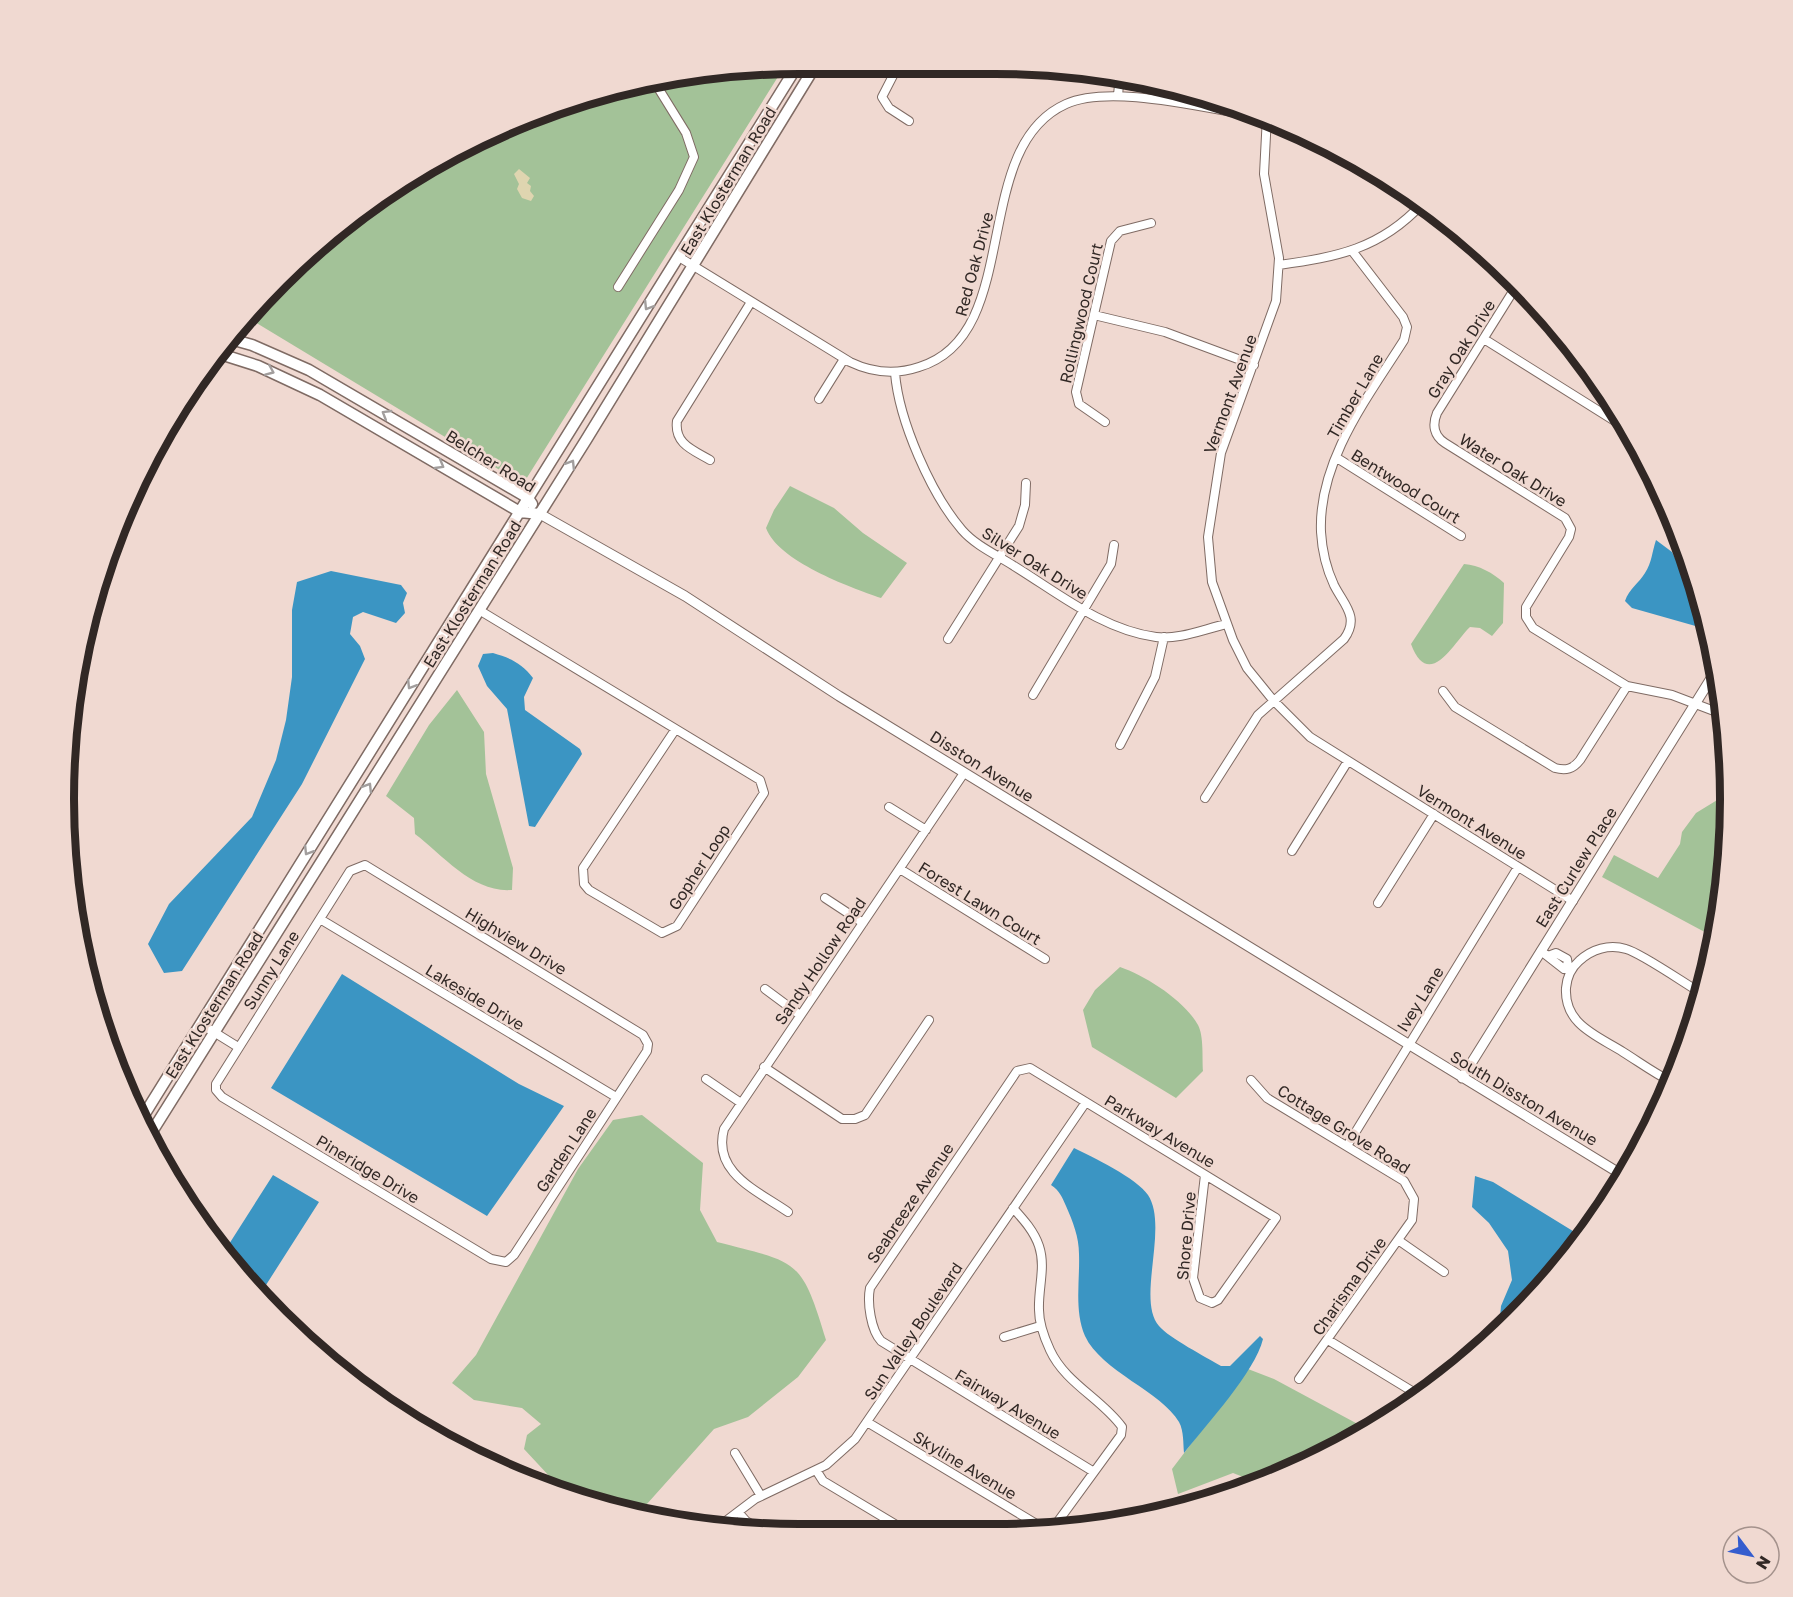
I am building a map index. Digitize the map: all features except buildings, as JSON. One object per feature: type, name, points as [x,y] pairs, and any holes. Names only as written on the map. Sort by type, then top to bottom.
[{"type":"main road","name":"East Klosterman Road","points":[[145,1113],[679,257],[788,74]]},
{"type":"main road","name":"East Klosterman Road","points":[[154,1129],[540,514],[810,74]]},
{"type":"main road","name":"Belcher Road","points":[[236,341],[252,345],[309,370],[528,498],[540,514]]},
{"type":"main road","name":"Belcher Road","points":[[224,355],[258,366],[320,395],[520,512],[540,514]]},
{"type":"street","points":[[804,74],[808,77]]},
{"type":"street","points":[[893,74],[882,97],[885,104],[909,121]]},
{"type":"street","points":[[1118,95],[1119,84]]},
{"type":"street","points":[[618,287],[680,190],[694,157],[686,133],[658,87]]},
{"type":"street","name":"Red Oak Drive","points":[[679,257],[844,358],[867,368],[895,373],[925,366],[954,349],[970,329],[1016,159],[1033,129],[1046,116],[1065,104],[1091,97],[1118,95],[1224,111]]},
{"type":"street","name":"Vermont Avenue","points":[[1266,127],[1264,174],[1279,265],[1275,307],[1221,453],[1208,537],[1212,582],[1227,624],[1247,668],[1273,700],[1305,733],[1573,901]]},
{"type":"street","points":[[1279,265],[1331,258],[1353,252],[1388,232],[1416,209]]},
{"type":"street","name":"Rollingwood Court","points":[[1105,422],[1085,409],[1076,399],[1094,315],[1111,241],[1120,231],[1150,223]]},
{"type":"street","name":"Timber Lane","points":[[1205,798],[1251,724],[1273,700],[1344,639],[1352,622],[1349,607],[1330,575],[1321,535],[1325,495],[1349,428],[1404,340],[1407,331],[1403,317],[1353,252]]},
{"type":"street","name":"Gray Oak Drive","points":[[1434,429],[1437,414],[1513,292]]},
{"type":"street","points":[[710,460],[681,443],[677,421],[751,302]]},
{"type":"street","points":[[1094,315],[1165,332],[1254,365]]},
{"type":"street","points":[[1484,339],[1611,419]]},
{"type":"street","points":[[819,399],[844,358]]},
{"type":"street","name":"Silver Oak Drive","points":[[895,373],[907,425],[941,499],[968,537],[1084,610],[1124,628],[1164,637],[1227,624]]},
{"type":"street","name":"Water Oak Drive","points":[[1434,429],[1445,443],[1564,518],[1569,524],[1569,537],[1528,603],[1526,617],[1533,627],[1627,686],[1672,694],[1714,711]]},
{"type":"street","name":"Bentwood Court","points":[[1337,458],[1461,536]]},
{"type":"street","points":[[948,639],[1022,519],[1026,483]]},
{"type":"street","name":"Disston Avenue","points":[[540,514],[694,602],[964,773],[1408,1044]]},
{"type":"street","points":[[1033,694],[1111,564],[1114,544]]},
{"type":"street","name":"Gopher Loop","points":[[479,610],[760,780],[764,793],[677,926],[662,933],[589,890],[583,878],[583,868],[675,730]]},
{"type":"street","points":[[1120,745],[1155,677],[1164,637]]},
{"type":"street","name":"East Curlew Place","points":[[1462,1078],[1545,953],[1573,901],[1710,681]]},
{"type":"street","points":[[1443,690],[1455,707],[1555,768],[1565,770],[1573,767],[1580,760],[1627,686]]},
{"type":"street","points":[[1292,851],[1348,761]]},
{"type":"street","name":"Sandy Hollow Road","points":[[788,1212],[730,1171],[724,1155],[722,1135],[741,1102],[964,773]]},
{"type":"street","points":[[889,807],[926,830]]},
{"type":"street","points":[[1378,903],[1434,814]]},
{"type":"street","name":"Sunny Lane","points":[[220,1095],[216,1090],[216,1084],[238,1047],[350,871],[362,865]]},
{"type":"street","name":"Highview Drive","points":[[362,865],[643,1035],[648,1047]]},
{"type":"street","name":"Ivey Lane","points":[[1347,1146],[1518,867]]},
{"type":"street","name":"Forest Lawn Court","points":[[900,869],[1045,959]]},
{"type":"street","points":[[825,898],[862,923]]},
{"type":"street","name":"Lakeside Drive","points":[[320,919],[616,1097]]},
{"type":"street","points":[[1545,953],[1550,960],[1564,969],[1597,950],[1609,947],[1626,949],[1694,989]]},
{"type":"street","points":[[1570,967],[1566,992],[1571,1012],[1579,1025],[1664,1077]]},
{"type":"street","points":[[765,989],[800,1015]]},
{"type":"street","points":[[765,1067],[842,1119],[855,1119],[865,1115],[929,1020]]},
{"type":"street","points":[[201,1024],[238,1047]]},
{"type":"street","name":"South Disston Avenue","points":[[1408,1044],[1616,1171]]},
{"type":"street","name":"Garden Lane","points":[[503,1263],[514,1255],[648,1047]]},
{"type":"street","name":"Parkway Avenue","points":[[1030,1068],[1276,1218],[1218,1300],[1207,1303],[1200,1298]]},
{"type":"street","name":"Seabreeze Avenue","points":[[909,1360],[881,1341],[876,1334],[869,1301],[872,1282],[1017,1071],[1030,1068]]},
{"type":"street","points":[[706,1079],[741,1102]]},
{"type":"street","name":"Cottage Grove Road","points":[[1251,1080],[1267,1098],[1404,1181],[1412,1193],[1414,1205]]},
{"type":"street","name":"Pineridge Drive","points":[[220,1095],[491,1259],[503,1263]]},
{"type":"street","name":"Sun Valley Boulevard","points":[[728,1520],[761,1496],[816,1470],[843,1451],[867,1422],[1086,1102]]},
{"type":"street","name":"Shore Drive","points":[[1200,1298],[1193,1278],[1205,1175]]},
{"type":"street","name":"Charisma Drive","points":[[1299,1379],[1412,1220],[1414,1205]]},
{"type":"street","points":[[1013,1208],[1035,1235],[1042,1257],[1040,1326],[1053,1357],[1086,1393],[1121,1425],[1121,1435],[1058,1520]]},
{"type":"street","points":[[1398,1240],[1444,1272]]},
{"type":"street","points":[[1004,1337],[1040,1326]]},
{"type":"street","points":[[1328,1340],[1412,1391]]},
{"type":"street","name":"Fairway Avenue","points":[[909,1360],[1094,1472]]},
{"type":"street","name":"Skyline Avenue","points":[[867,1422],[1035,1522]]},
{"type":"street","points":[[735,1453],[761,1496]]},
{"type":"street","points":[[816,1470],[823,1481],[895,1524]]},
{"type":"street","points":[[738,1512],[747,1522]]},
{"type":"green space","points":[[779,74],[523,484],[252,321],[320,253],[357,223],[436,171],[478,148],[565,112],[611,98],[657,87],[704,80]]},
{"type":"green space","points":[[790,486],[834,508],[863,533],[907,563],[881,598],[834,580],[799,562],[773,540],[766,528],[774,510]]},
{"type":"green space","points":[[1464,564],[1486,570],[1504,583],[1503,623],[1492,636],[1480,628],[1470,627],[1441,659],[1433,664],[1426,664],[1418,658],[1411,644]]},
{"type":"green space","points":[[457,690],[484,732],[486,774],[513,868],[512,890],[484,886],[460,871],[415,834],[414,818],[386,796],[429,725]]},
{"type":"green space","points":[[1720,798],[1718,846],[1707,933],[1602,877],[1614,855],[1658,878],[1680,844],[1682,832],[1696,813]]},
{"type":"green space","points":[[1120,967],[1164,990],[1184,1007],[1198,1025],[1202,1041],[1203,1071],[1176,1098],[1092,1047],[1083,1010],[1095,990]]},
{"type":"green space","points":[[642,1115],[703,1163],[700,1210],[717,1242],[765,1254],[792,1268],[802,1278],[810,1293],[826,1340],[798,1377],[748,1417],[714,1429],[644,1507],[553,1480],[524,1449],[527,1435],[541,1424],[522,1408],[474,1400],[452,1383],[476,1355],[578,1169],[613,1120]]},
{"type":"green space","points":[[1248,1369],[1274,1379],[1359,1425],[1315,1449],[1246,1478],[1233,1473],[1178,1494],[1172,1469]]},
{"type":"sand","points":[[519,169],[530,178],[527,183],[531,186],[530,191],[534,196],[531,201],[522,198],[517,189],[519,184],[514,174]]},
{"type":"water","points":[[1656,540],[1672,552],[1682,569],[1699,627],[1632,608],[1625,601],[1643,577],[1651,561]]},
{"type":"water","points":[[331,571],[401,585],[407,593],[403,603],[405,613],[396,623],[363,612],[353,617],[350,634],[360,646],[365,659],[302,784],[182,971],[164,973],[148,944],[169,904],[252,817],[276,760],[286,720],[292,677],[292,610],[297,582]]},
{"type":"water","points":[[493,653],[515,662],[529,673],[533,678],[524,697],[525,710],[580,749],[582,754],[535,827],[529,826],[507,709],[487,686],[478,666],[483,654]]},
{"type":"water","points":[[342,974],[519,1084],[564,1106],[487,1216],[271,1088]]},
{"type":"water","points":[[1074,1148],[1125,1175],[1148,1195],[1154,1209],[1155,1225],[1151,1299],[1153,1314],[1159,1326],[1179,1342],[1221,1366],[1230,1366],[1260,1336],[1263,1339],[1240,1382],[1184,1453],[1181,1426],[1171,1411],[1104,1360],[1085,1336],[1079,1306],[1077,1236],[1062,1197],[1051,1185]]},
{"type":"water","points":[[273,1175],[319,1202],[266,1285],[252,1276],[228,1246]]},
{"type":"water","points":[[1475,1176],[1493,1182],[1575,1232],[1540,1277],[1500,1318],[1501,1306],[1512,1280],[1508,1251],[1489,1223],[1472,1207]]}]
